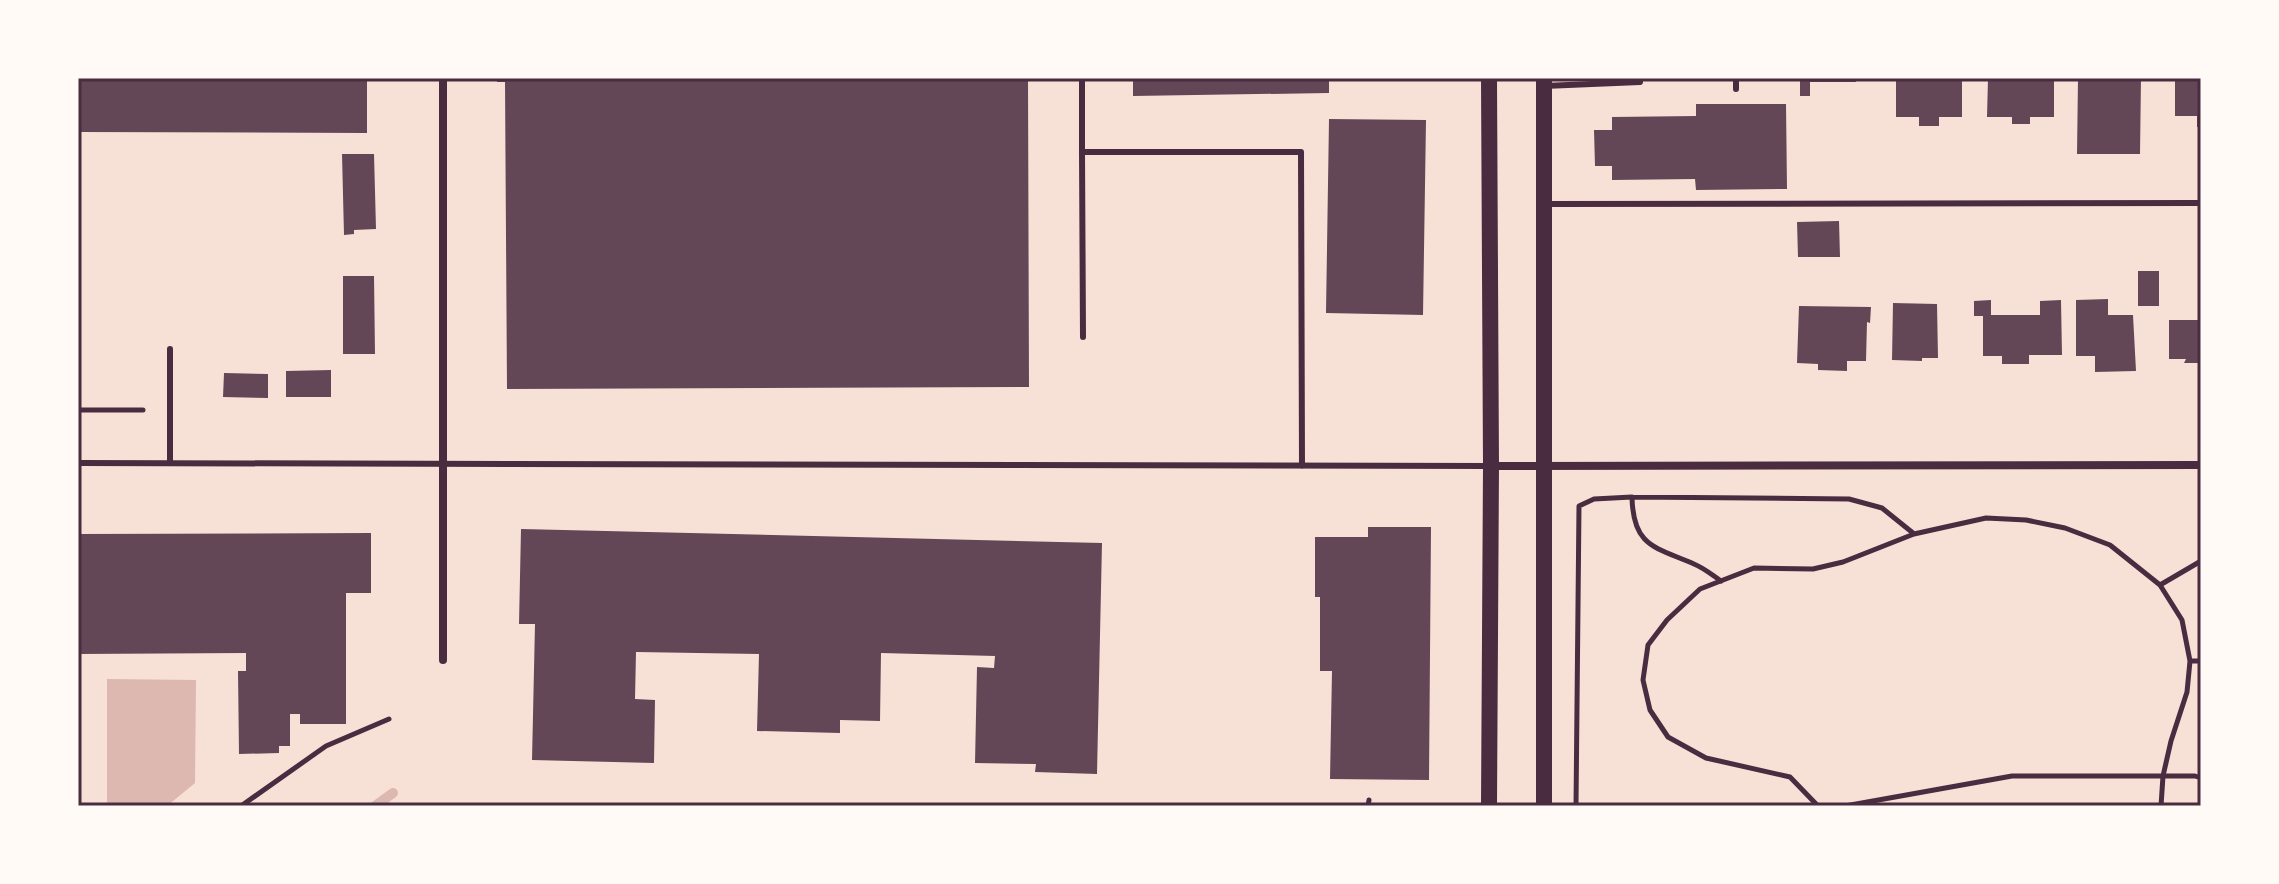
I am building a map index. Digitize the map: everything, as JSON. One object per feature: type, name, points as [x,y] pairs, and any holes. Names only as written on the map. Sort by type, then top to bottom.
[{"type":"main road","points":[[1489,78],[1489,806]]},
{"type":"main road","points":[[1544,82],[1544,806]]},
{"type":"street","points":[[443,78],[443,660]]},
{"type":"street","points":[[1491,466],[2201,465]]},
{"type":"lane","points":[[1082,78],[1083,337]]},
{"type":"lane","points":[[1544,82],[1640,82],[1640,78]]},
{"type":"lane","points":[[1736,78],[1736,89]]},
{"type":"lane","points":[[1082,152],[1301,152],[1302,466]]},
{"type":"lane","points":[[1544,204],[2201,203]]},
{"type":"lane","points":[[170,349],[170,463]]},
{"type":"lane","points":[[78,463],[1491,466]]},
{"type":"path","points":[[78,410],[143,410]]},
{"type":"path","points":[[1576,806],[1579,506],[1594,499],[1632,497],[1849,499],[1882,508],[1914,534]]},
{"type":"path","points":[[1632,497],[1633,518],[1643,539],[1665,552],[1699,565],[1721,581]]},
{"type":"path","points":[[1818,806],[1790,777],[1706,758],[1668,737],[1650,710],[1643,680],[1648,645],[1667,620],[1700,589],[1754,568],[1813,569],[1843,562],[1914,534],[1986,518],[2052,525],[2110,545],[2160,585],[2182,620],[2190,661],[2187,692],[2163,776],[2161,806]]},
{"type":"path","points":[[2160,585],[2201,561]]},
{"type":"path","points":[[2190,661],[2201,661]]},
{"type":"path","points":[[241,806],[326,746],[389,719]]},
{"type":"path","points":[[1845,806],[2012,776],[2201,778]]},
{"type":"path","points":[[1894,798],[1902,806]]},
{"type":"shaded area","points":[[107,679],[196,680],[195,783],[167,806],[107,806]]},
{"type":"building","points":[[78,78],[367,78],[367,133],[78,132]]},
{"type":"building","points":[[497,78],[1028,78],[1029,387],[507,389],[505,82],[497,82]]},
{"type":"building","points":[[1133,78],[1329,78],[1329,93],[1133,96]]},
{"type":"building","points":[[1800,78],[1855,78],[1856,82],[1810,82],[1810,96],[1800,96]]},
{"type":"building","points":[[1896,78],[1962,78],[1962,117],[1939,117],[1939,126],[1919,126],[1919,117],[1896,117]]},
{"type":"building","points":[[1988,78],[2054,78],[2054,117],[2030,117],[2030,124],[2012,124],[2012,117],[1987,117]]},
{"type":"building","points":[[2078,78],[2141,78],[2140,154],[2077,154]]},
{"type":"building","points":[[2175,78],[2201,78],[2201,127],[2197,127],[2197,116],[2175,116]]},
{"type":"building","points":[[1696,104],[1786,104],[1787,189],[1696,190],[1695,179],[1612,180],[1612,166],[1595,166],[1594,130],[1612,130],[1612,117],[1696,116]]},
{"type":"building","points":[[1329,119],[1426,120],[1423,315],[1326,313]]},
{"type":"building","points":[[342,154],[374,154],[376,229],[354,230],[354,234],[344,235]]},
{"type":"building","points":[[1839,221],[1840,257],[1798,257],[1797,222]]},
{"type":"building","points":[[2138,271],[2159,271],[2159,306],[2138,306]]},
{"type":"building","points":[[343,276],[374,276],[375,354],[343,354]]},
{"type":"building","points":[[2108,299],[2108,315],[2133,315],[2136,371],[2095,372],[2095,356],[2076,356],[2076,300]]},
{"type":"building","points":[[1991,300],[1991,315],[2040,315],[2040,301],[2061,300],[2062,355],[2029,355],[2029,364],[2002,364],[2002,356],[1983,356],[1983,316],[1974,316],[1974,301]]},
{"type":"building","points":[[1893,303],[1937,304],[1938,358],[1892,360]]},
{"type":"building","points":[[1799,306],[1871,307],[1870,323],[1867,322],[1866,361],[1847,361],[1847,371],[1818,370],[1818,364],[1797,363]]},
{"type":"building","points":[[2169,320],[2201,320],[2201,363],[2169,359]]},
{"type":"building","points":[[331,370],[331,397],[286,397],[286,371]]},
{"type":"building","points":[[224,373],[268,374],[268,398],[223,397]]},
{"type":"building","points":[[1368,527],[1431,527],[1429,780],[1330,779],[1332,671],[1320,671],[1320,597],[1315,597],[1315,537],[1368,537]]},
{"type":"building","points":[[521,529],[1102,543],[1097,774],[1035,772],[1036,764],[975,763],[977,667],[994,668],[995,656],[881,653],[880,721],[840,720],[840,733],[757,731],[759,654],[636,652],[635,699],[655,700],[654,763],[532,760],[535,624],[519,624]]},
{"type":"building","points":[[371,533],[371,593],[346,593],[346,724],[300,724],[300,714],[290,714],[290,746],[279,746],[279,753],[239,754],[238,671],[246,671],[246,653],[78,654],[78,534]]},
{"type":"waterway","points":[[375,806],[393,793]]}]
